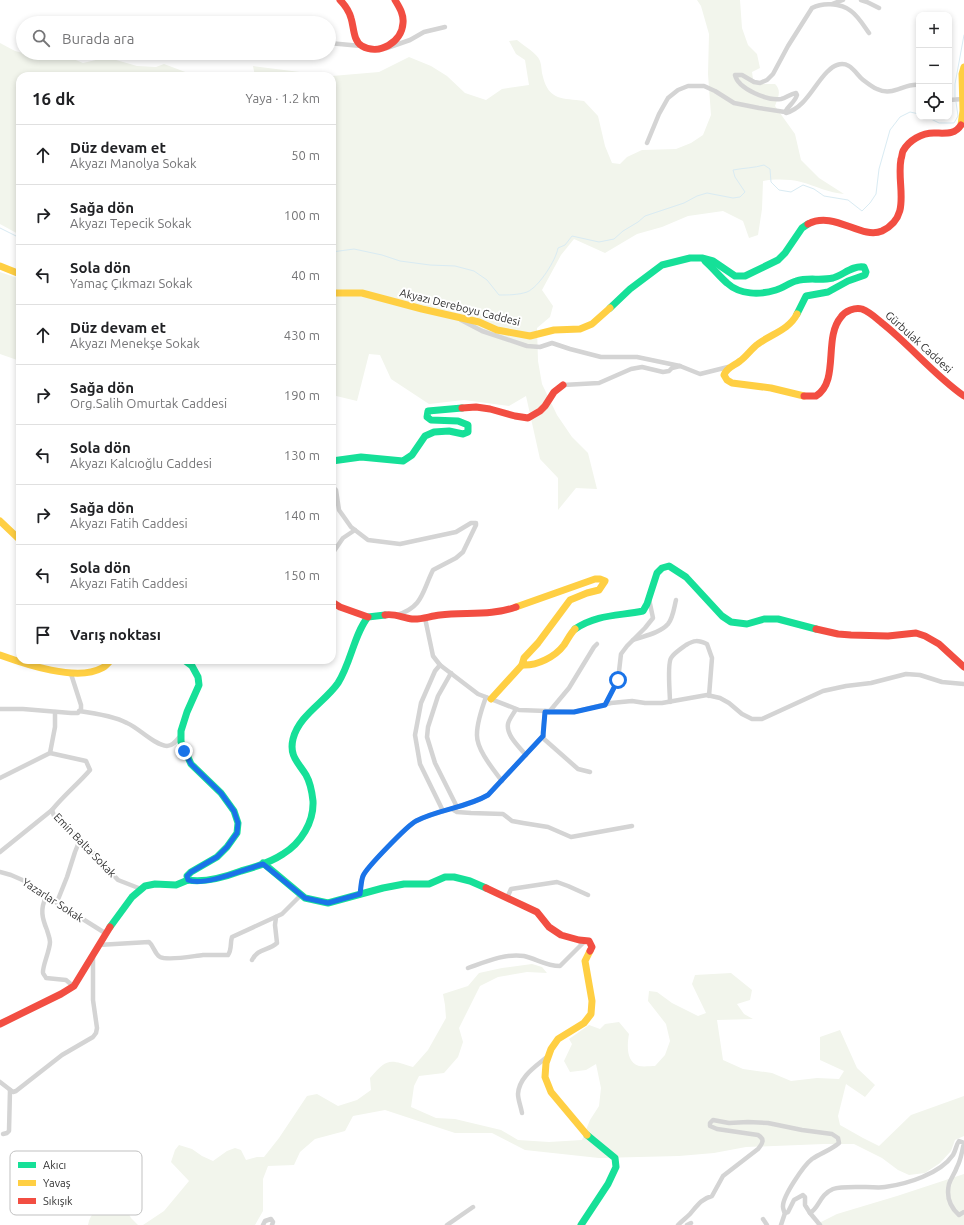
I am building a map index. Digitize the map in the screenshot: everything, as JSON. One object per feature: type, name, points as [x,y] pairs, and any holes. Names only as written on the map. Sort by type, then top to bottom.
[{"type":"street","points":[[340,0],[349,11],[354,26],[356,39],[361,46]]},
{"type":"street","points":[[385,48],[400,35],[403,24],[402,12],[395,0]]},
{"type":"street","points":[[830,4],[844,0]]},
{"type":"street","points":[[861,0],[879,8]]},
{"type":"street","points":[[785,112],[797,97],[796,93],[782,99],[764,96],[746,89],[736,80],[735,75],[742,75],[754,82],[760,83],[767,80],[773,74],[788,46],[812,8],[819,4],[830,4],[845,7],[851,11],[869,33]]},
{"type":"street","points":[[336,44],[369,48],[385,48],[396,46],[424,32],[445,26]]},
{"type":"street","points":[[647,143],[659,114],[668,98],[678,90],[688,86],[704,86],[734,103],[786,113],[797,109],[820,79],[837,64],[844,64],[853,68],[862,79],[877,90],[886,92],[895,91],[916,84]]},
{"type":"street","points":[[702,258],[713,261],[735,276],[744,276],[778,260],[785,253],[802,228],[810,223],[822,220],[836,222],[871,233],[881,231],[892,224],[899,214],[902,204],[900,166],[903,151],[912,141],[922,135],[954,132],[961,126],[963,111],[961,99],[962,74],[964,67]]},
{"type":"street","points":[[952,100],[961,99]]},
{"type":"street","name":"Akyazı Dereboyu Caddesi","points":[[336,293],[362,293],[422,310],[479,322],[497,330],[530,336],[554,330],[580,329],[592,324],[630,290],[662,265],[690,258],[702,258]]},
{"type":"street","points":[[453,316],[482,331],[528,346],[540,347],[552,343],[570,350],[601,357],[637,357],[680,366],[700,374],[739,363],[758,343],[791,323],[796,317],[800,303],[806,296],[828,292],[865,275],[866,272],[864,267],[859,266],[836,277],[824,280],[798,280],[777,290],[757,293],[745,292],[739,291],[729,285],[713,267],[702,258]]},
{"type":"street","points":[[0,266],[16,272]]},
{"type":"street","name":"Gürbulak Caddesi","points":[[728,367],[724,372],[724,375],[727,380],[732,383],[776,389],[804,397],[817,395],[824,390],[828,381],[832,341],[836,325],[841,315],[857,308],[866,311],[886,326],[904,341],[935,373],[964,396]]},
{"type":"street","points":[[336,460],[361,457],[404,460],[412,455],[425,436],[434,432],[449,431],[463,434],[468,432],[468,425],[458,421],[431,420],[427,417],[428,411],[476,407],[528,418],[546,406],[554,392],[563,385],[599,383],[631,369],[642,367],[663,372],[680,366]]},
{"type":"street","points":[[336,490],[339,510],[351,527],[368,540],[400,544],[456,532],[471,523],[476,523],[463,552],[456,558],[433,570],[423,595],[411,610],[395,615]]},
{"type":"street","points":[[0,521],[16,536]]},
{"type":"street","points":[[336,548],[343,538],[355,530]]},
{"type":"street","points":[[522,665],[527,666],[545,660],[561,647],[575,630],[589,621],[601,617],[633,614],[642,611],[649,599],[657,573],[662,568],[669,566],[686,577],[722,616],[731,622],[747,624],[764,620],[778,619],[838,634],[851,635],[888,636],[916,633],[939,644],[964,667]]},
{"type":"street","points":[[336,604],[368,617],[389,614],[412,619],[425,618],[438,615],[505,611],[596,579],[605,581],[599,590],[570,600],[538,643],[524,658],[522,665],[489,698],[480,715],[477,735],[480,746],[502,781]]},
{"type":"street","points":[[605,705],[618,680],[621,654],[653,618],[649,599]]},
{"type":"street","points":[[632,641],[658,632],[668,625],[673,615],[676,600]]},
{"type":"street","points":[[0,1024],[61,994],[73,986],[85,970],[105,933],[132,897],[140,889],[145,886],[155,884],[176,885],[188,880],[192,882],[210,881],[263,864],[284,853],[300,839],[309,823],[313,808],[312,792],[306,775],[297,764],[291,753],[292,741],[302,722],[336,685],[344,672],[363,623],[368,617]]},
{"type":"street","points":[[425,618],[433,656],[440,665],[478,694],[516,709],[547,712],[574,712],[632,701],[645,703],[670,702],[709,696],[720,698],[729,703],[742,714],[752,719],[762,719],[823,691],[871,683],[906,674],[920,675],[942,682],[964,684]]},
{"type":"street","points":[[670,702],[669,670],[671,658],[685,646],[694,641],[707,644],[712,658],[709,696]]},
{"type":"street","points":[[360,894],[364,873],[385,849],[415,821],[480,800],[488,795],[502,781],[543,736],[547,712],[569,688],[597,644]]},
{"type":"street","points":[[0,655],[16,660]]},
{"type":"street","points":[[29,664],[71,674],[96,671],[108,664]]},
{"type":"street","points":[[188,880],[187,876],[191,872],[217,857],[227,847],[237,833],[238,823],[234,811],[221,793],[191,764],[180,742],[181,731],[187,712],[199,685],[198,677],[189,664]]},
{"type":"street","points":[[440,665],[435,671],[421,703],[415,735],[420,764],[444,811]]},
{"type":"street","points":[[451,673],[438,696],[428,727],[427,737],[435,763],[457,807]]},
{"type":"street","points":[[71,674],[82,705],[79,711]]},
{"type":"street","points":[[0,708],[70,713],[78,713],[79,711],[95,714],[127,723],[164,746],[170,746],[181,735]]},
{"type":"street","points":[[516,709],[508,723],[509,732],[526,755]]},
{"type":"street","points":[[50,753],[55,727],[55,712]]},
{"type":"street","points":[[543,736],[544,739],[578,769],[590,772]]},
{"type":"street","points":[[0,778],[50,753],[86,761],[90,770],[52,810],[0,852]]},
{"type":"street","points":[[452,809],[457,812],[503,814],[512,821],[548,827],[571,837],[632,826]]},
{"type":"street","name":"Emin Balta Sokak","points":[[52,810],[54,816],[78,838],[79,842],[83,842],[118,880],[140,889]]},
{"type":"street","points":[[73,986],[66,980],[46,978],[43,973],[43,968],[49,952],[50,940],[41,913],[46,897],[57,902],[68,877],[79,842]]},
{"type":"street","points":[[263,864],[305,898],[328,903],[404,884],[429,884],[445,876],[454,877],[470,881],[538,912],[549,927],[561,935],[589,941],[592,947],[585,961],[592,1001],[591,1014],[584,1024],[558,1039],[550,1049],[546,1062],[545,1077],[551,1092],[567,1112],[589,1136],[615,1158],[616,1168],[608,1184],[581,1225]]},
{"type":"street","name":"Yazarlar Sokak","points":[[0,872],[27,882],[46,897],[105,933]]},
{"type":"street","points":[[506,898],[511,889],[557,882],[588,895]]},
{"type":"street","points":[[98,945],[149,942],[156,953],[161,957],[166,958],[202,955],[228,955],[231,951],[230,942],[232,937],[282,914],[301,895]]},
{"type":"street","points":[[252,960],[257,952],[274,946],[277,943],[275,925],[276,917]]},
{"type":"street","points":[[468,968],[490,960],[508,956],[522,956],[536,959],[551,966],[560,966],[585,941]]},
{"type":"street","points":[[0,1082],[12,1092],[16,1091],[62,1055],[93,1037],[96,1033],[97,1028],[93,1000],[93,954]]},
{"type":"street","points":[[522,1113],[518,1095],[520,1084],[526,1075],[548,1056]]},
{"type":"street","points":[[3,1134],[9,1130],[10,1090]]},
{"type":"street","points":[[678,1225],[700,1202],[712,1196],[723,1176],[758,1149],[762,1144],[763,1140],[758,1135],[710,1126],[710,1123],[713,1120],[729,1124],[748,1122],[768,1123],[832,1134],[838,1138],[839,1143],[834,1148],[811,1159],[787,1192],[782,1206],[784,1213],[780,1225]]},
{"type":"street","points":[[810,1213],[814,1210],[823,1195],[834,1188],[885,1187],[926,1176],[942,1166],[953,1154],[959,1141],[964,1143],[962,1154],[958,1167],[949,1184],[948,1192],[949,1201],[953,1209],[959,1215],[964,1212]]},
{"type":"street","points":[[784,1213],[788,1212],[794,1200],[803,1195],[805,1197],[806,1208],[820,1225]]},
{"type":"street","points":[[447,1225],[473,1207]]},
{"type":"street","points":[[263,1225],[265,1221],[270,1218],[272,1225]]},
{"type":"street","points":[[763,1219],[767,1225]]},
{"type":"shaded area","points":[[697,0],[740,0],[742,28],[748,45],[757,54],[760,68],[752,72],[753,79],[764,84],[775,84],[779,94],[775,106],[795,134],[801,160],[819,178],[844,194],[828,191],[796,181],[763,181],[762,209],[758,235],[749,238],[743,221],[723,211],[688,216],[662,227],[637,234],[605,253],[574,239],[561,255],[542,290],[553,306],[550,317],[537,328],[538,361],[542,384],[557,415],[572,437],[588,453],[597,489],[576,488],[558,510],[558,478],[540,459],[526,396],[509,406],[464,400],[429,404],[391,379],[380,355],[369,354],[357,401],[336,396],[336,76],[379,72],[409,57],[431,66],[447,76],[465,93],[486,100],[502,89],[529,85],[525,60],[516,54],[509,41],[517,40],[533,52],[538,58],[541,63],[542,75],[546,85],[553,94],[558,97],[584,101],[598,116],[605,146],[612,163],[620,164],[627,157],[642,150],[676,149],[691,143],[703,135],[711,115],[708,74],[709,34],[701,6]]},
{"type":"shaded area","points":[[0,43],[16,51],[16,60],[76,60],[83,63],[96,60],[116,60],[137,66],[156,67],[164,64],[185,72],[16,72],[16,233],[0,224]]},
{"type":"shaded area","points":[[253,66],[300,72],[254,72]]},
{"type":"shaded area","points":[[0,272],[16,278],[16,360],[0,354]]},
{"type":"shaded area","points":[[532,964],[542,967],[547,973],[527,972],[498,977],[480,986],[459,1028],[463,1042],[458,1057],[444,1073],[419,1076],[414,1086],[411,1107],[436,1118],[455,1119],[501,1130],[518,1140],[549,1142],[582,1140],[590,1120],[599,1106],[601,1088],[596,1064],[586,1070],[570,1072],[564,1061],[572,1044],[569,1039],[589,1025],[600,1029],[605,1024],[619,1022],[629,1034],[628,1053],[632,1061],[639,1066],[655,1066],[665,1055],[670,1041],[666,1024],[648,1001],[649,991],[657,992],[672,1003],[698,1016],[706,1013],[692,984],[695,975],[731,973],[752,990],[750,1000],[737,1004],[744,1014],[753,1019],[717,1020],[723,1060],[743,1069],[772,1073],[791,1081],[817,1078],[839,1079],[844,1071],[820,1060],[820,1037],[840,1030],[857,1068],[875,1085],[865,1097],[846,1084],[838,1116],[840,1125],[879,1146],[911,1115],[964,1096],[964,1136],[955,1140],[951,1151],[940,1163],[925,1173],[909,1175],[898,1170],[882,1158],[854,1144],[746,1147],[714,1153],[679,1156],[599,1158],[525,1150],[492,1133],[455,1133],[385,1110],[353,1116],[345,1131],[315,1139],[300,1152],[294,1165],[268,1166],[263,1179],[263,1211],[255,1225],[143,1225],[164,1211],[189,1181],[171,1162],[175,1150],[179,1145],[192,1149],[213,1161],[227,1151],[235,1148],[241,1150],[246,1160],[264,1157],[279,1138],[307,1096],[317,1094],[338,1106],[357,1100],[371,1090],[370,1078],[385,1064],[393,1062],[413,1067],[428,1050],[446,1018],[443,994],[468,986],[479,973]]},
{"type":"shaded area","points":[[964,1174],[964,1225],[815,1225],[837,1214]]},
{"type":"shaded area","points":[[129,1215],[138,1225],[88,1225],[91,1216]]},
{"type":"waterway","points":[[955,97],[955,84],[964,35]]},
{"type":"waterway","points":[[933,120],[939,123],[954,123],[958,116],[956,102]]},
{"type":"waterway","points":[[336,251],[354,249],[382,255],[400,261],[430,265],[455,266],[474,271],[487,280],[499,295],[524,293],[537,285],[554,259],[558,248],[565,245],[572,236],[599,242],[614,239],[645,216],[684,203],[697,196],[707,193],[733,198],[740,197],[745,192],[735,177],[733,170],[764,165],[770,169],[771,182],[779,190],[791,192],[803,185],[814,189],[824,196],[848,200],[862,211],[876,194],[879,169],[890,130],[900,117],[910,112],[916,113]]},
{"type":"waterway","points":[[0,228],[16,236]]},
{"type":"traffic: fast","points":[[610,308],[630,289],[662,265],[690,258],[702,258],[713,261],[735,276],[745,276],[778,260],[785,253],[802,228],[808,224]]},
{"type":"traffic: fast","points":[[705,261],[732,287],[750,293],[763,293],[776,290],[801,280],[833,278],[856,267],[864,267],[866,272],[865,275],[848,281],[828,292],[806,296],[797,314]]},
{"type":"traffic: fast","points":[[336,460],[361,457],[403,461],[412,455],[425,436],[434,432],[449,431],[463,434],[468,432],[468,425],[458,421],[431,420],[427,417],[428,411],[462,408]]},
{"type":"traffic: fast","points":[[575,629],[583,624],[600,618],[643,611],[647,604],[657,573],[662,568],[669,566],[686,577],[722,616],[731,622],[747,624],[764,619],[778,619],[816,629]]},
{"type":"traffic: fast","points":[[188,880],[202,881],[215,879],[263,864],[283,854],[301,838],[309,824],[313,809],[313,801],[311,787],[292,750],[296,730],[306,716],[333,690],[338,683],[346,667],[359,632],[368,617],[385,615]]},
{"type":"traffic: fast","points":[[188,880],[187,876],[191,872],[217,857],[227,847],[237,833],[238,823],[234,811],[221,793],[191,764],[181,742],[181,731],[187,712],[199,685],[198,677],[189,664]]},
{"type":"traffic: fast","points":[[263,863],[305,898],[328,903],[383,888],[404,884],[429,884],[445,877],[454,877],[470,881],[486,888]]},
{"type":"traffic: fast","points":[[110,927],[132,897],[145,886],[155,884],[176,885],[188,880]]},
{"type":"traffic: fast","points":[[581,1225],[608,1184],[616,1167],[615,1158],[587,1135]]},
{"type":"traffic: slow","points":[[961,125],[963,111],[962,74],[964,67]]},
{"type":"traffic: slow","points":[[0,266],[16,272]]},
{"type":"traffic: slow","points":[[336,293],[362,293],[479,322],[497,330],[530,336],[554,330],[580,329],[592,324],[610,308]]},
{"type":"traffic: slow","points":[[797,314],[785,328],[763,340],[738,363],[729,368],[724,375],[727,380],[732,383],[771,388],[804,396]]},
{"type":"traffic: slow","points":[[0,521],[16,536]]},
{"type":"traffic: slow","points":[[516,607],[595,579],[605,581],[599,590],[570,600],[538,643],[524,658],[522,665],[534,664],[551,657],[564,645],[575,629]]},
{"type":"traffic: slow","points":[[0,655],[16,661]]},
{"type":"traffic: slow","points":[[26,664],[51,670],[79,673],[91,672],[102,668],[107,664]]},
{"type":"traffic: slow","points":[[491,699],[522,665]]},
{"type":"traffic: slow","points":[[587,1135],[551,1092],[545,1077],[546,1063],[551,1049],[558,1039],[584,1023],[591,1014],[592,1001],[585,961],[590,951]]},
{"type":"traffic: jam","points":[[340,0],[349,13],[357,41],[359,44],[369,49],[382,48],[394,41],[399,36],[402,30],[403,17],[395,0]]},
{"type":"traffic: jam","points":[[808,224],[828,220],[865,232],[874,233],[882,231],[892,225],[900,208],[900,169],[903,151],[912,140],[920,136],[929,133],[953,132],[961,125]]},
{"type":"traffic: jam","points":[[804,396],[816,396],[823,389],[828,380],[833,336],[836,326],[841,317],[853,309],[862,309],[875,317],[953,388],[964,396]]},
{"type":"traffic: jam","points":[[462,408],[476,407],[490,409],[528,418],[540,411],[554,392],[563,385]]},
{"type":"traffic: jam","points":[[336,604],[368,617]]},
{"type":"traffic: jam","points":[[385,615],[415,619],[449,614],[498,612],[516,607]]},
{"type":"traffic: jam","points":[[816,629],[838,634],[851,635],[888,636],[916,633],[939,644],[964,667]]},
{"type":"traffic: jam","points":[[486,888],[537,912],[549,927],[561,935],[589,941],[592,947],[590,951]]},
{"type":"traffic: jam","points":[[0,1024],[74,986],[110,927]]},
{"type":"route","points":[[184,751],[191,764],[221,793],[234,811],[238,823],[237,833],[227,847],[217,857],[191,872],[187,876],[188,880],[192,882],[210,881],[263,864],[305,898],[328,903],[360,894],[364,873],[385,849],[415,821],[480,800],[488,795],[543,736],[545,712],[574,712],[605,705],[618,680]]}]
